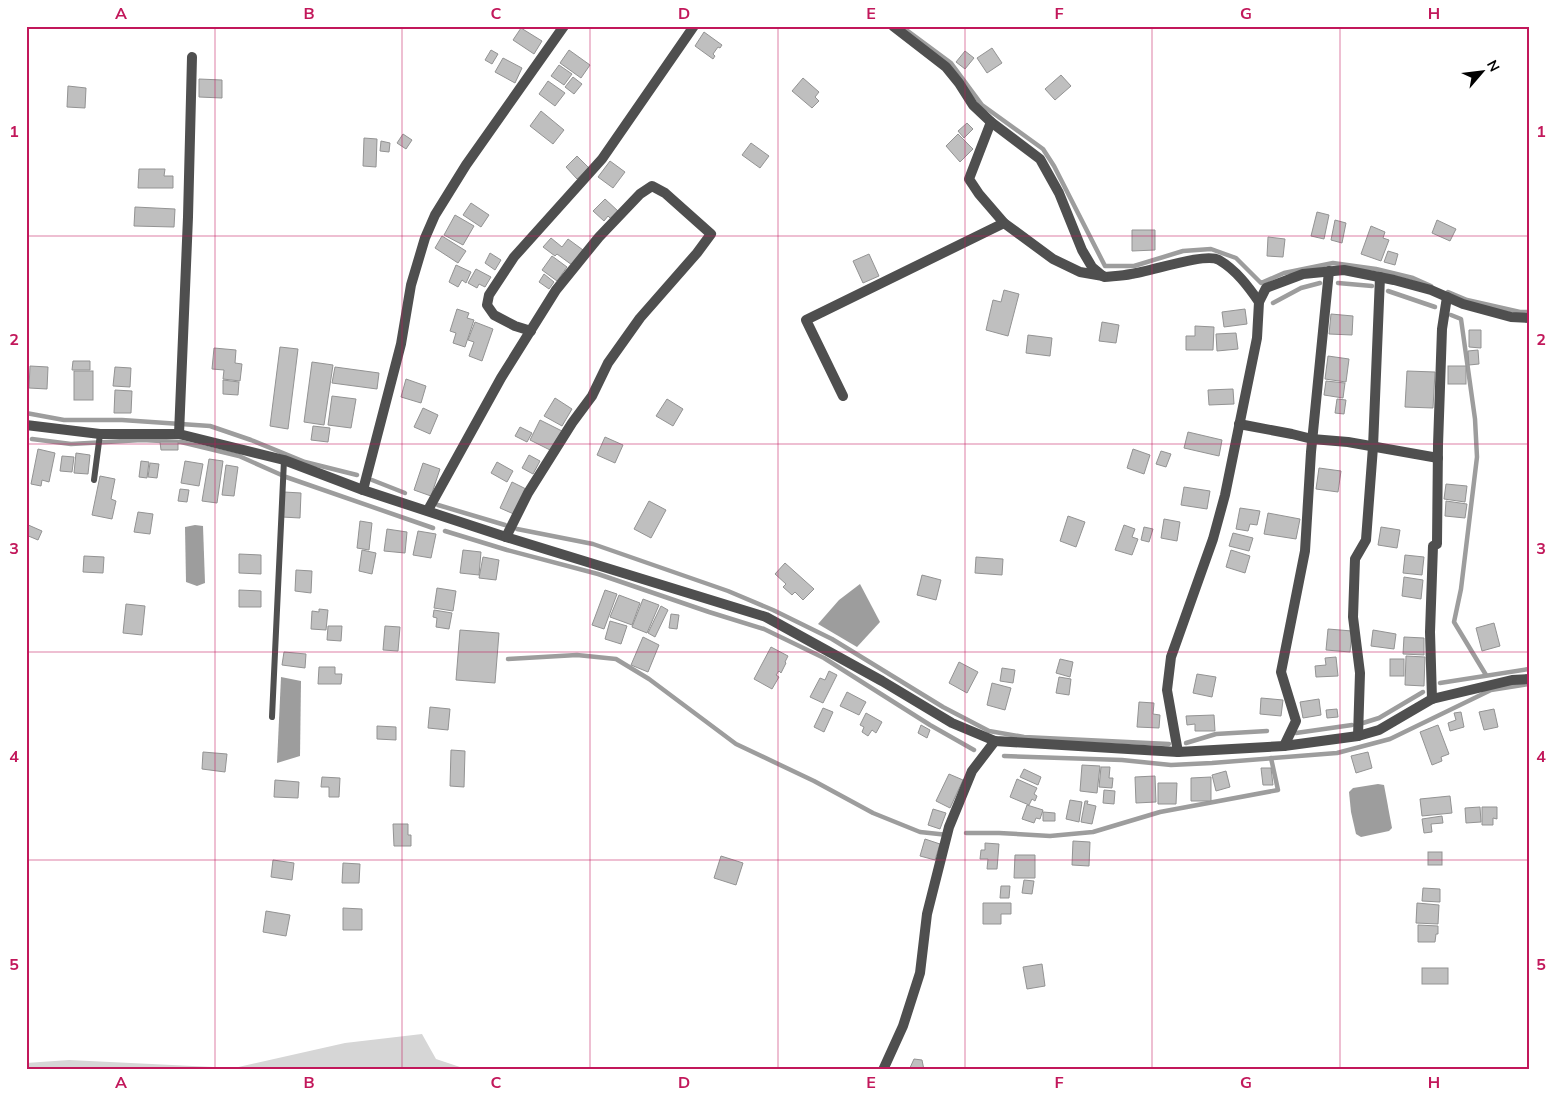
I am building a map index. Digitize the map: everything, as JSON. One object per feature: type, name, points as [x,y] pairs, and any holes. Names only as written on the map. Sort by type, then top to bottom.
[{"type":"street","points":[[363,490],[401,344],[411,285],[425,238],[435,215],[466,165],[564,26]]},
{"type":"street","points":[[531,331],[515,326],[494,315],[487,305],[489,295],[514,257],[602,158],[694,26]]},
{"type":"street","points":[[893,26],[946,67],[973,105],[991,122],[1040,159],[1059,193],[1082,250],[1092,267],[1104,277]]},
{"type":"street","points":[[180,428],[192,57]]},
{"type":"street","points":[[991,122],[969,179],[979,194],[1004,223],[1053,259],[1080,272],[1104,277],[1132,274],[1199,259],[1217,259],[1240,276],[1259,302]]},
{"type":"street","points":[[428,510],[497,386],[556,290],[599,237],[640,194],[652,186],[665,193],[711,234],[697,253],[640,318],[608,363],[592,396],[572,423],[528,493],[506,537]]},
{"type":"street","points":[[842,396],[806,320],[1004,223]]},
{"type":"street","points":[[1178,752],[1166,690],[1172,657],[1213,539],[1225,495],[1257,338],[1259,302],[1266,288],[1303,274],[1344,270],[1431,290],[1463,304],[1510,317],[1529,318]]},
{"type":"street","points":[[1284,746],[1296,721],[1281,672],[1305,551],[1312,439],[1330,271]]},
{"type":"street","points":[[1358,736],[1360,673],[1353,617],[1355,560],[1366,540],[1373,447],[1380,277]]},
{"type":"street","points":[[1432,699],[1430,632],[1433,546],[1437,544],[1442,329],[1447,297]]},
{"type":"street","points":[[1239,424],[1312,439],[1348,442],[1438,458]]},
{"type":"street","points":[[26,425],[100,437],[180,428],[284,460],[363,490],[506,537],[766,617],[882,681],[952,723],[995,741],[1178,752],[1284,746],[1358,736],[1379,730],[1432,699],[1512,680],[1529,678]]},
{"type":"street","points":[[883,1070],[903,1026],[920,973],[927,914],[949,827],[972,771],[995,741]]},
{"type":"lane","points":[[94,480],[100,437]]},
{"type":"lane","points":[[272,717],[284,460]]},
{"type":"shaded area","points":[[203,526],[205,583],[197,586],[186,582],[185,527]]},
{"type":"shaded area","points":[[860,584],[880,622],[857,647],[818,624],[839,600]]},
{"type":"shaded area","points":[[281,677],[301,681],[300,756],[277,763]]},
{"type":"shaded area","points":[[1378,784],[1384,785],[1392,828],[1389,831],[1361,837],[1356,834],[1349,792],[1353,788]]},
{"type":"shaded area","points":[[422,1034],[436,1059],[469,1070],[26,1070],[26,1063],[69,1060],[234,1068],[345,1043]]},
{"type":"building","points":[[521,28],[542,41],[534,54],[513,40]]},
{"type":"building","points":[[704,32],[722,45],[713,54],[715,56],[713,59],[695,46]]},
{"type":"building","points":[[992,48],[1002,63],[987,73],[977,58]]},
{"type":"building","points":[[491,50],[498,54],[492,64],[485,60]]},
{"type":"building","points":[[569,50],[590,65],[581,78],[560,63]]},
{"type":"building","points":[[965,51],[974,58],[965,69],[956,62]]},
{"type":"building","points":[[503,58],[522,68],[515,83],[495,72]]},
{"type":"building","points":[[559,65],[572,74],[564,85],[551,76]]},
{"type":"building","points":[[1061,75],[1071,86],[1055,100],[1045,89]]},
{"type":"building","points":[[573,77],[582,84],[574,94],[565,87]]},
{"type":"building","points":[[803,78],[819,92],[815,97],[819,101],[812,108],[792,91]]},
{"type":"building","points":[[199,79],[222,80],[222,98],[199,97]]},
{"type":"building","points":[[548,81],[565,93],[555,106],[539,94]]},
{"type":"building","points":[[68,86],[86,88],[85,108],[67,107]]},
{"type":"building","points":[[541,111],[564,130],[553,144],[530,126]]},
{"type":"building","points":[[967,123],[973,129],[964,138],[958,131]]},
{"type":"building","points":[[403,134],[412,140],[406,149],[397,143]]},
{"type":"building","points":[[958,134],[973,149],[960,162],[946,146]]},
{"type":"building","points":[[364,138],[377,139],[376,167],[363,166]]},
{"type":"building","points":[[381,141],[390,143],[389,152],[380,151]]},
{"type":"building","points":[[751,143],[769,156],[760,168],[742,155]]},
{"type":"building","points":[[577,156],[589,168],[577,179],[566,167]]},
{"type":"building","points":[[610,161],[625,172],[613,188],[598,177]]},
{"type":"building","points":[[139,169],[165,169],[164,176],[173,176],[173,188],[138,188]]},
{"type":"building","points":[[605,199],[618,211],[611,219],[608,216],[604,221],[593,211]]},
{"type":"building","points":[[471,203],[489,215],[481,227],[463,215]]},
{"type":"building","points":[[135,207],[175,209],[174,227],[134,226]]},
{"type":"building","points":[[1317,212],[1329,215],[1324,239],[1311,236]]},
{"type":"building","points":[[455,215],[474,226],[463,245],[444,235]]},
{"type":"building","points":[[1335,220],[1346,223],[1342,243],[1331,240]]},
{"type":"building","points":[[1437,220],[1456,229],[1450,241],[1432,233]]},
{"type":"building","points":[[1371,226],[1385,232],[1383,238],[1389,240],[1381,261],[1361,254]]},
{"type":"building","points":[[1132,230],[1155,230],[1155,250],[1132,251]]},
{"type":"building","points":[[442,236],[466,251],[458,263],[435,248]]},
{"type":"building","points":[[1268,237],[1285,239],[1283,257],[1267,256]]},
{"type":"building","points":[[551,238],[562,247],[568,239],[583,250],[572,265],[543,247]]},
{"type":"building","points":[[1388,251],[1398,254],[1395,265],[1384,262]]},
{"type":"building","points":[[490,253],[501,260],[495,270],[485,263]]},
{"type":"building","points":[[869,254],[879,276],[863,283],[853,261]]},
{"type":"building","points":[[552,256],[567,267],[557,281],[542,270]]},
{"type":"building","points":[[456,265],[471,272],[466,283],[462,280],[458,287],[449,282]]},
{"type":"building","points":[[476,269],[491,277],[485,287],[479,284],[477,288],[468,283]]},
{"type":"building","points":[[544,274],[554,282],[549,289],[539,282]]},
{"type":"building","points":[[1004,290],[1019,294],[1008,336],[986,330],[993,300],[1001,302]]},
{"type":"building","points":[[457,309],[469,313],[467,318],[474,320],[465,347],[453,343],[456,333],[450,331]]},
{"type":"building","points":[[1245,309],[1247,324],[1224,327],[1222,312]]},
{"type":"building","points":[[1331,314],[1353,316],[1352,335],[1329,334]]},
{"type":"building","points":[[475,322],[493,329],[482,361],[469,356],[474,342],[468,340]]},
{"type":"building","points":[[1102,322],[1119,325],[1116,343],[1099,341]]},
{"type":"building","points":[[1195,326],[1214,327],[1213,350],[1186,350],[1186,336],[1195,336]]},
{"type":"building","points":[[1469,330],[1481,330],[1481,348],[1469,347]]},
{"type":"building","points":[[1236,333],[1238,349],[1217,351],[1216,334]]},
{"type":"building","points":[[1028,335],[1052,338],[1050,356],[1026,353]]},
{"type":"building","points":[[280,347],[298,349],[288,429],[270,426]]},
{"type":"building","points":[[214,348],[236,350],[235,363],[242,364],[240,381],[223,379],[224,370],[212,369]]},
{"type":"building","points":[[1478,350],[1479,364],[1469,365],[1468,351]]},
{"type":"building","points":[[1328,356],[1349,359],[1346,382],[1325,379]]},
{"type":"building","points":[[73,361],[90,361],[90,370],[72,370]]},
{"type":"building","points":[[312,362],[333,365],[324,425],[304,422]]},
{"type":"building","points":[[30,366],[48,367],[47,389],[29,388]]},
{"type":"building","points":[[1448,366],[1466,366],[1466,384],[1448,384]]},
{"type":"building","points":[[115,367],[131,368],[130,387],[113,386]]},
{"type":"building","points":[[335,367],[379,373],[377,389],[332,383]]},
{"type":"building","points":[[74,371],[93,371],[93,400],[74,400]]},
{"type":"building","points":[[1407,371],[1435,372],[1433,408],[1405,407]]},
{"type":"building","points":[[406,379],[426,386],[421,403],[401,397]]},
{"type":"building","points":[[223,380],[239,382],[238,395],[223,394]]},
{"type":"building","points":[[1326,381],[1345,383],[1343,398],[1324,395]]},
{"type":"building","points":[[1233,389],[1234,404],[1209,405],[1208,390]]},
{"type":"building","points":[[115,390],[132,391],[131,413],[114,413]]},
{"type":"building","points":[[332,396],[356,399],[351,428],[328,425]]},
{"type":"building","points":[[555,398],[572,409],[562,426],[544,416]]},
{"type":"building","points":[[667,399],[683,409],[673,426],[656,416]]},
{"type":"building","points":[[1337,399],[1346,400],[1344,414],[1335,413]]},
{"type":"building","points":[[423,408],[438,415],[430,434],[414,427]]},
{"type":"building","points":[[540,420],[562,431],[552,451],[530,440]]},
{"type":"building","points":[[313,426],[330,428],[328,442],[311,440]]},
{"type":"building","points":[[520,427],[532,433],[527,442],[515,436]]},
{"type":"building","points":[[1188,432],[1222,440],[1219,456],[1184,448]]},
{"type":"building","points":[[605,437],[623,445],[615,463],[597,455]]},
{"type":"building","points":[[160,442],[178,442],[178,450],[161,450]]},
{"type":"building","points":[[38,449],[55,453],[49,482],[42,480],[41,486],[31,484]]},
{"type":"building","points":[[1133,449],[1150,455],[1144,474],[1127,468]]},
{"type":"building","points":[[1161,451],[1171,454],[1166,467],[1156,464]]},
{"type":"building","points":[[76,453],[90,455],[88,474],[74,473]]},
{"type":"building","points":[[529,455],[540,461],[533,474],[522,468]]},
{"type":"building","points":[[62,456],[74,457],[72,472],[60,471]]},
{"type":"building","points":[[209,459],[223,461],[217,503],[202,501]]},
{"type":"building","points":[[141,461],[149,462],[147,478],[139,477]]},
{"type":"building","points":[[185,461],[203,464],[199,486],[181,483]]},
{"type":"building","points":[[497,462],[513,471],[507,482],[491,473]]},
{"type":"building","points":[[150,463],[159,464],[157,478],[148,477]]},
{"type":"building","points":[[423,463],[440,469],[431,496],[414,490]]},
{"type":"building","points":[[226,465],[238,467],[234,496],[222,495]]},
{"type":"building","points":[[1319,468],[1341,471],[1338,492],[1316,489]]},
{"type":"building","points":[[100,476],[115,479],[111,499],[116,501],[112,519],[92,515]]},
{"type":"building","points":[[512,482],[528,490],[516,515],[500,508]]},
{"type":"building","points":[[1446,484],[1467,486],[1465,502],[1444,499]]},
{"type":"building","points":[[1184,487],[1210,491],[1207,509],[1181,505]]},
{"type":"building","points":[[180,489],[189,490],[187,502],[178,501]]},
{"type":"building","points":[[284,492],[301,493],[300,518],[282,517]]},
{"type":"building","points":[[649,501],[666,510],[651,538],[634,529]]},
{"type":"building","points":[[1446,501],[1467,504],[1465,518],[1445,516]]},
{"type":"building","points":[[1240,508],[1260,511],[1257,525],[1250,524],[1248,531],[1236,529]]},
{"type":"building","points":[[138,512],[153,514],[150,534],[134,532]]},
{"type":"building","points":[[1268,513],[1300,519],[1296,539],[1264,534]]},
{"type":"building","points":[[1068,516],[1085,522],[1076,547],[1060,541]]},
{"type":"building","points":[[1164,519],[1180,522],[1177,541],[1161,538]]},
{"type":"building","points":[[360,521],[372,523],[369,550],[357,548]]},
{"type":"building","points":[[26,524],[42,531],[38,540],[26,535]]},
{"type":"building","points":[[1124,525],[1135,529],[1132,537],[1138,539],[1132,555],[1115,550]]},
{"type":"building","points":[[1144,527],[1153,529],[1149,542],[1141,540]]},
{"type":"building","points":[[1381,527],[1400,530],[1397,548],[1378,545]]},
{"type":"building","points":[[387,529],[407,532],[405,553],[384,551]]},
{"type":"building","points":[[418,531],[436,534],[431,558],[413,555]]},
{"type":"building","points":[[1233,533],[1253,538],[1249,551],[1229,546]]},
{"type":"building","points":[[362,550],[376,553],[372,574],[359,571]]},
{"type":"building","points":[[463,550],[481,552],[479,575],[460,573]]},
{"type":"building","points":[[1231,550],[1250,556],[1245,573],[1226,567]]},
{"type":"building","points":[[239,554],[261,555],[261,574],[239,573]]},
{"type":"building","points":[[1405,555],[1424,557],[1422,575],[1403,573]]},
{"type":"building","points":[[84,556],[104,557],[103,573],[83,572]]},
{"type":"building","points":[[483,557],[499,560],[496,580],[479,578]]},
{"type":"building","points":[[976,557],[1003,559],[1002,575],[975,573]]},
{"type":"building","points":[[785,563],[814,589],[803,600],[795,592],[792,595],[783,587],[786,584],[775,574]]},
{"type":"building","points":[[296,570],[312,571],[311,593],[295,591]]},
{"type":"building","points":[[922,575],[941,580],[936,600],[917,595]]},
{"type":"building","points":[[1404,577],[1423,580],[1421,599],[1402,596]]},
{"type":"building","points":[[437,588],[456,591],[453,611],[434,608]]},
{"type":"building","points":[[239,590],[261,591],[261,607],[239,607]]},
{"type":"building","points":[[605,590],[617,594],[604,629],[592,625]]},
{"type":"building","points":[[619,595],[640,603],[632,625],[610,617]]},
{"type":"building","points":[[643,599],[659,605],[647,633],[632,627]]},
{"type":"building","points":[[126,604],[145,606],[142,635],[123,633]]},
{"type":"building","points":[[661,606],[668,610],[655,637],[648,633]]},
{"type":"building","points":[[319,609],[328,610],[326,630],[311,629],[312,611],[319,612]]},
{"type":"building","points":[[434,610],[452,613],[449,629],[436,627],[437,618],[433,617]]},
{"type":"building","points":[[671,614],[679,615],[677,629],[669,628]]},
{"type":"building","points":[[610,621],[627,626],[621,644],[605,639]]},
{"type":"building","points":[[1494,623],[1500,646],[1482,651],[1476,628]]},
{"type":"building","points":[[328,626],[342,626],[341,641],[327,640]]},
{"type":"building","points":[[385,626],[400,627],[398,651],[383,650]]},
{"type":"building","points":[[1328,629],[1352,631],[1350,652],[1326,650]]},
{"type":"building","points":[[460,630],[499,633],[495,683],[456,680]]},
{"type":"building","points":[[1373,630],[1396,634],[1394,649],[1371,646]]},
{"type":"building","points":[[643,637],[659,645],[648,672],[631,665]]},
{"type":"building","points":[[1404,637],[1424,638],[1424,655],[1403,654]]},
{"type":"building","points":[[771,647],[788,656],[781,673],[779,671],[776,675],[779,677],[772,689],[754,679]]},
{"type":"building","points":[[284,652],[306,654],[305,668],[282,665]]},
{"type":"building","points":[[1406,656],[1425,657],[1424,686],[1405,685]]},
{"type":"building","points":[[1336,657],[1338,676],[1316,677],[1315,666],[1326,665],[1325,658]]},
{"type":"building","points":[[1060,659],[1073,662],[1070,677],[1056,673]]},
{"type":"building","points":[[1390,659],[1404,659],[1404,676],[1390,676]]},
{"type":"building","points":[[959,662],[978,672],[967,693],[949,683]]},
{"type":"building","points":[[319,667],[335,667],[335,674],[342,674],[341,684],[318,684]]},
{"type":"building","points":[[1002,668],[1015,670],[1013,683],[1000,681]]},
{"type":"building","points":[[829,671],[837,675],[823,703],[810,697],[820,678],[825,680]]},
{"type":"building","points":[[1197,674],[1216,677],[1212,697],[1193,693]]},
{"type":"building","points":[[1059,677],[1071,679],[1069,695],[1056,693]]},
{"type":"building","points":[[992,683],[1011,688],[1005,710],[987,705]]},
{"type":"building","points":[[847,692],[866,702],[859,715],[840,706]]},
{"type":"building","points":[[1261,698],[1283,700],[1281,716],[1260,714]]},
{"type":"building","points":[[1319,699],[1321,715],[1303,718],[1300,702]]},
{"type":"building","points":[[1139,702],[1154,703],[1153,714],[1160,715],[1159,728],[1137,727]]},
{"type":"building","points":[[430,707],[450,709],[448,730],[428,728]]},
{"type":"building","points":[[823,708],[833,712],[824,732],[814,727]]},
{"type":"building","points":[[1337,709],[1338,717],[1327,718],[1326,710]]},
{"type":"building","points":[[1494,709],[1498,727],[1484,730],[1479,712]]},
{"type":"building","points":[[1461,712],[1464,727],[1450,731],[1448,723],[1456,720],[1454,713]]},
{"type":"building","points":[[866,713],[882,722],[876,733],[872,730],[868,736],[862,732],[864,727],[860,725]]},
{"type":"building","points":[[1214,715],[1215,731],[1195,731],[1195,724],[1187,725],[1186,716]]},
{"type":"building","points":[[921,725],[930,730],[927,738],[918,733]]},
{"type":"building","points":[[1438,725],[1449,754],[1441,757],[1442,761],[1432,765],[1420,732]]},
{"type":"building","points":[[377,726],[396,727],[396,740],[377,739]]},
{"type":"building","points":[[451,750],[465,751],[464,787],[450,786]]},
{"type":"building","points":[[203,752],[227,754],[225,772],[202,769]]},
{"type":"building","points":[[1368,752],[1372,768],[1356,773],[1351,756]]},
{"type":"building","points":[[1082,765],[1100,766],[1097,793],[1080,791]]},
{"type":"building","points":[[1101,767],[1110,767],[1109,778],[1113,778],[1112,788],[1099,787]]},
{"type":"building","points":[[1261,768],[1271,768],[1273,785],[1263,785]]},
{"type":"building","points":[[1024,769],[1041,777],[1038,785],[1020,777]]},
{"type":"building","points":[[1226,771],[1230,787],[1216,791],[1212,775]]},
{"type":"building","points":[[949,774],[963,780],[950,808],[936,801]]},
{"type":"building","points":[[1155,776],[1156,802],[1136,803],[1135,777]]},
{"type":"building","points":[[322,777],[340,778],[339,797],[329,797],[329,787],[321,787]]},
{"type":"building","points":[[1211,777],[1211,801],[1191,801],[1191,778]]},
{"type":"building","points":[[1017,779],[1037,788],[1034,794],[1037,796],[1035,801],[1032,799],[1029,805],[1010,797]]},
{"type":"building","points":[[275,780],[299,782],[298,798],[274,797]]},
{"type":"building","points":[[1158,783],[1177,783],[1176,804],[1158,804]]},
{"type":"building","points":[[1104,790],[1115,791],[1114,804],[1103,803]]},
{"type":"building","points":[[1450,796],[1452,813],[1422,816],[1420,799]]},
{"type":"building","points":[[1070,800],[1082,802],[1079,822],[1066,819]]},
{"type":"building","points":[[1085,801],[1088,801],[1087,804],[1096,806],[1092,824],[1081,822]]},
{"type":"building","points":[[1027,805],[1043,810],[1040,819],[1036,818],[1034,823],[1022,819]]},
{"type":"building","points":[[1480,807],[1481,822],[1466,823],[1465,808]]},
{"type":"building","points":[[1482,807],[1497,807],[1497,819],[1493,818],[1493,825],[1482,825]]},
{"type":"building","points":[[933,809],[946,813],[940,829],[928,825]]},
{"type":"building","points":[[1043,812],[1055,813],[1055,821],[1043,821]]},
{"type":"building","points":[[1442,816],[1443,823],[1431,824],[1432,832],[1424,833],[1422,819]]},
{"type":"building","points":[[393,824],[408,824],[411,846],[394,846]]},
{"type":"building","points":[[925,839],[940,844],[935,860],[920,856]]},
{"type":"building","points":[[1073,841],[1090,842],[1089,866],[1072,865]]},
{"type":"building","points":[[985,843],[999,844],[997,869],[987,869],[988,859],[980,859],[981,850],[985,850]]},
{"type":"building","points":[[1428,852],[1442,852],[1442,865],[1428,865]]},
{"type":"building","points":[[1015,855],[1035,855],[1035,878],[1014,878]]},
{"type":"building","points":[[721,856],[743,863],[736,885],[714,878]]},
{"type":"building","points":[[273,860],[294,863],[292,880],[271,877]]},
{"type":"building","points":[[343,863],[360,864],[359,883],[342,883]]},
{"type":"building","points":[[1024,880],[1034,881],[1032,894],[1022,893]]},
{"type":"building","points":[[1001,886],[1010,886],[1009,898],[1000,898]]},
{"type":"building","points":[[1423,888],[1440,889],[1440,902],[1422,901]]},
{"type":"building","points":[[983,903],[1011,903],[1011,914],[1001,914],[1001,924],[983,924]]},
{"type":"building","points":[[1417,903],[1439,905],[1438,924],[1416,923]]},
{"type":"building","points":[[343,908],[362,909],[362,930],[343,930]]},
{"type":"building","points":[[266,911],[290,915],[286,936],[263,932]]},
{"type":"building","points":[[1418,925],[1438,926],[1435,942],[1418,942]]},
{"type":"building","points":[[1042,964],[1045,986],[1027,989],[1023,967]]},
{"type":"building","points":[[1422,968],[1448,968],[1448,984],[1422,984]]},
{"type":"building","points":[[914,1059],[922,1060],[924,1070],[909,1070]]},
{"type":"waterway","points":[[901,26],[951,63],[982,105],[1043,149],[1054,166],[1105,266],[1134,266],[1183,251],[1211,249],[1236,258],[1261,283],[1284,273],[1333,263],[1376,269],[1413,278],[1431,286]]},
{"type":"waterway","points":[[1273,303],[1301,288],[1320,283]]},
{"type":"waterway","points":[[1338,283],[1372,286]]},
{"type":"waterway","points":[[1388,291],[1435,307]]},
{"type":"waterway","points":[[1448,292],[1467,300],[1520,312],[1529,312]]},
{"type":"waterway","points":[[1451,315],[1461,319],[1475,419],[1477,457],[1461,589],[1454,622],[1486,675]]},
{"type":"waterway","points":[[26,413],[64,420],[122,420],[210,426],[305,462],[357,475]]},
{"type":"waterway","points":[[32,439],[71,444],[142,440],[181,442],[239,456],[286,477],[433,528]]},
{"type":"waterway","points":[[372,480],[405,493]]},
{"type":"waterway","points":[[438,505],[505,525]]},
{"type":"waterway","points":[[517,529],[593,544],[728,591],[773,610],[832,639],[943,707],[989,731],[1024,737],[1169,744]]},
{"type":"waterway","points":[[445,531],[507,550],[598,574],[764,629],[824,658],[930,725],[974,750]]},
{"type":"waterway","points":[[508,659],[577,655],[616,659],[649,679],[736,744],[814,781],[873,813],[920,832],[948,835]]},
{"type":"waterway","points":[[1440,683],[1529,669]]},
{"type":"waterway","points":[[1004,756],[1122,760],[1171,765],[1337,753],[1390,739],[1491,690],[1529,684]]},
{"type":"waterway","points":[[1363,723],[1379,718],[1423,692]]},
{"type":"waterway","points":[[1296,733],[1352,725]]},
{"type":"waterway","points":[[1186,743],[1216,734],[1267,731]]},
{"type":"waterway","points":[[966,833],[1050,836],[1093,832],[1160,812],[1278,790],[1271,758]]}]
